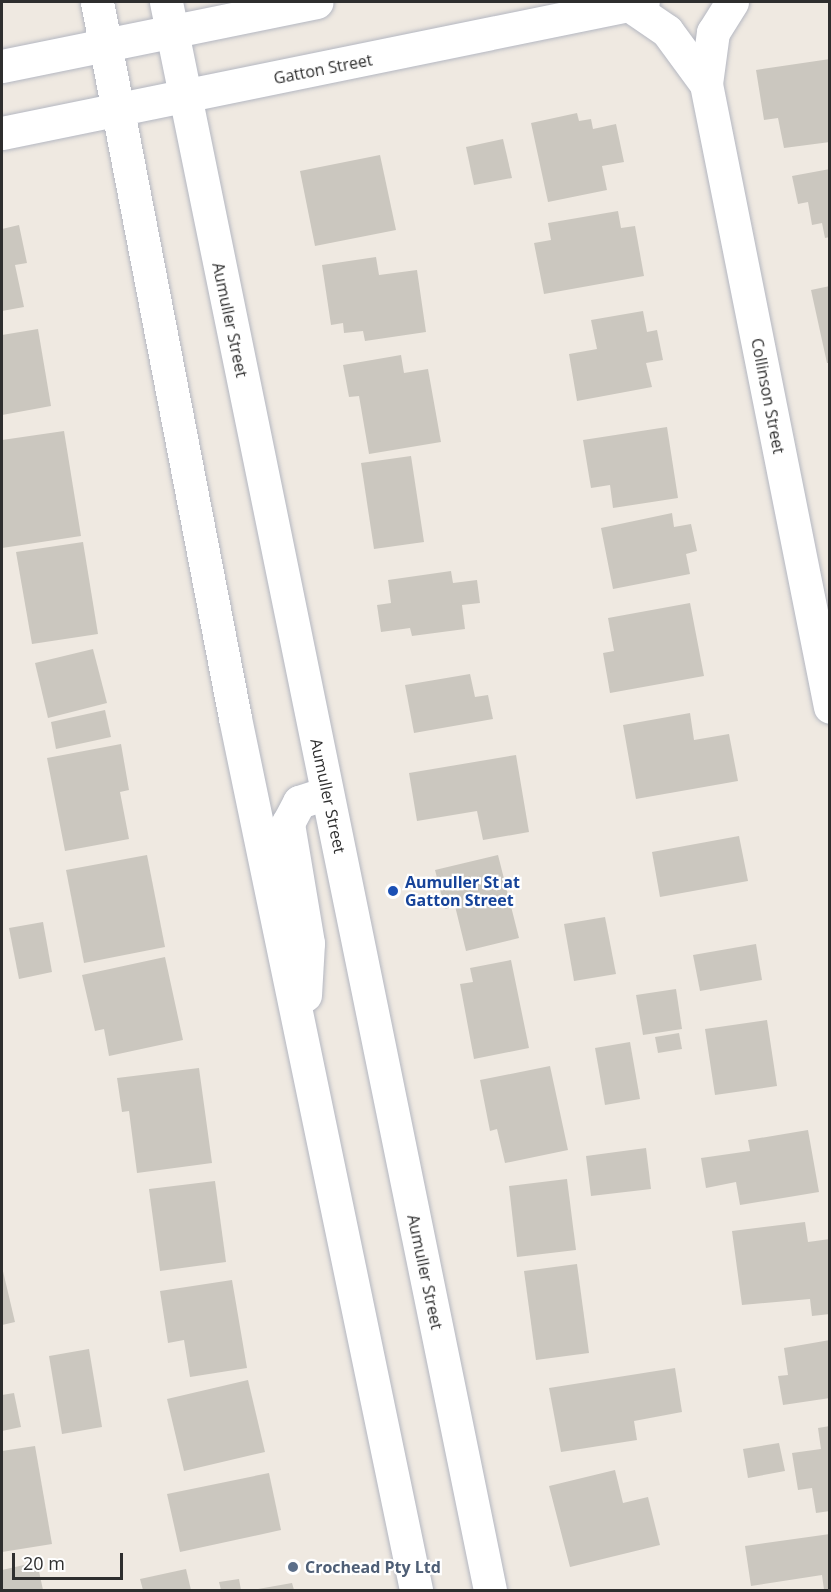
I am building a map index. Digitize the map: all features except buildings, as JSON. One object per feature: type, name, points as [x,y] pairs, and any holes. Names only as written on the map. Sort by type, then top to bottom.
[{"type":"main road","points":[[97,2],[235,718],[416,1590]]},
{"type":"main road","points":[[2,66],[105,44],[169,16],[317,2]]},
{"type":"main road","name":"Collinson Street","points":[[732,2],[713,33],[706,84],[830,707]]},
{"type":"main road","name":"Collinson Street","points":[[636,3],[667,31],[706,84]]},
{"type":"main road","name":"Gatton Street","points":[[2,133],[636,3]]},
{"type":"main road","name":"Aumuller Street","points":[[169,16],[490,1590]]},
{"type":"main road","points":[[302,1042],[308,944],[288,823],[299,802],[327,793]]},
{"type":"place","name":"Aumuller St at Gatton Street","points":[[393,891]]},
{"type":"place","name":"Crochead Pty Ltd","points":[[293,1567]]}]
